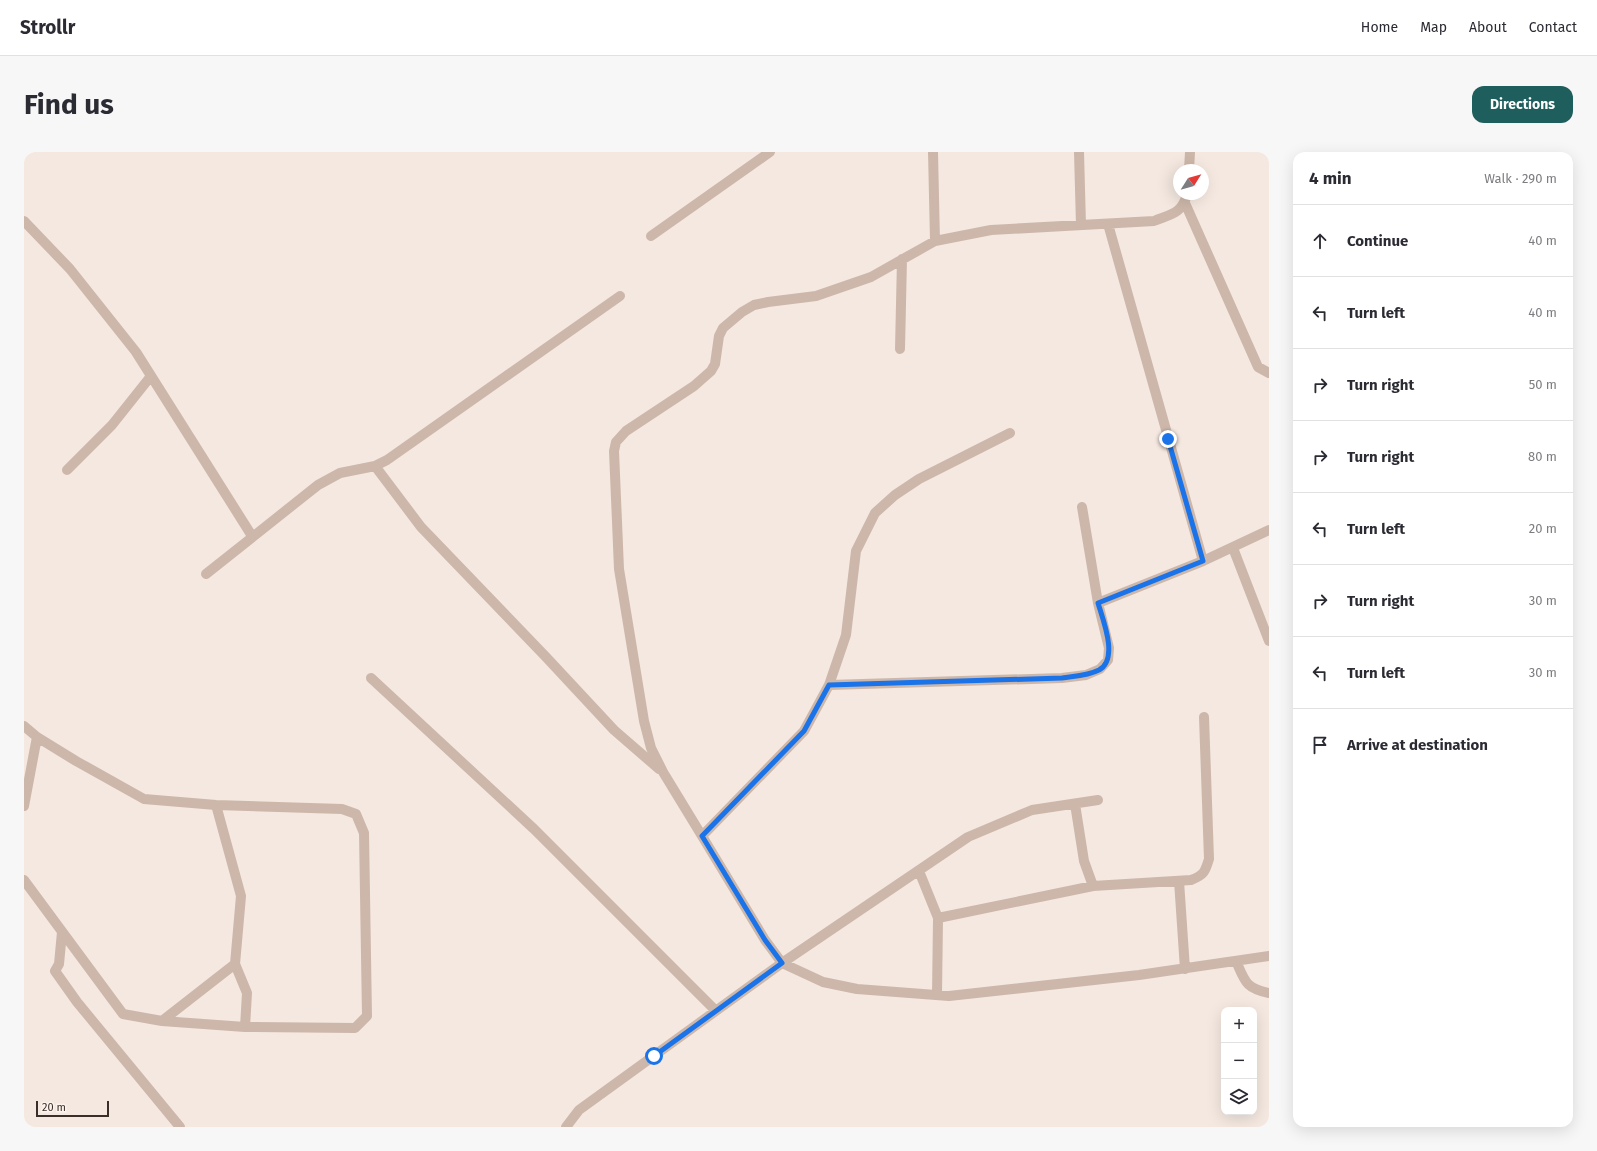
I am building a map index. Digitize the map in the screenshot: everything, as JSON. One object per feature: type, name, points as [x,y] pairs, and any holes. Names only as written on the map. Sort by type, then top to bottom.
[{"type":"street","points":[[652,236],[770,152]]},
{"type":"street","points":[[933,152],[935,241]]},
{"type":"street","points":[[1079,152],[1081,225]]},
{"type":"street","points":[[1190,152],[1190,164]]},
{"type":"street","points":[[1185,200],[1177,212],[1154,221],[991,230],[935,241],[871,277],[816,296],[754,305],[742,312],[723,328],[719,336],[715,364],[711,371],[694,386],[626,431],[616,442],[614,451],[619,569],[644,721],[651,748],[663,772],[765,940],[782,963],[823,982],[857,988],[949,996],[1185,968],[1269,956]]},
{"type":"street","points":[[1186,200],[1258,367],[1269,373]]},
{"type":"street","points":[[24,221],[70,269],[136,352],[252,536]]},
{"type":"street","points":[[1108,224],[1203,561]]},
{"type":"street","points":[[900,349],[902,259]]},
{"type":"street","points":[[206,574],[318,485],[340,473],[376,466],[400,451],[620,296]]},
{"type":"street","points":[[67,470],[112,424],[151,376]]},
{"type":"street","points":[[702,836],[804,731],[829,685],[846,634],[856,551],[875,513],[895,495],[919,479],[1010,433]]},
{"type":"street","points":[[376,466],[421,527],[546,656],[614,730],[663,772]]},
{"type":"street","points":[[829,685],[1062,678],[1086,675],[1100,669],[1108,660],[1109,648],[1098,603],[1082,507]]},
{"type":"street","points":[[1098,603],[1203,561],[1269,530]]},
{"type":"street","points":[[1233,548],[1269,641]]},
{"type":"street","points":[[372,678],[534,829],[716,1011]]},
{"type":"street","points":[[938,918],[1092,886],[1191,880],[1200,876],[1206,871],[1209,859],[1204,716]]},
{"type":"street","points":[[24,726],[37,737],[76,761],[144,799],[216,805],[342,809],[356,814],[364,833],[367,1016],[355,1028],[245,1027],[162,1021],[123,1014],[24,880]]},
{"type":"street","points":[[24,806],[37,737]]},
{"type":"street","points":[[566,1127],[579,1110],[782,963],[968,837],[1032,810],[1098,800]]},
{"type":"street","points":[[1075,804],[1084,861],[1092,886]]},
{"type":"street","points":[[216,805],[241,896],[235,964],[247,994],[245,1027]]},
{"type":"street","points":[[919,871],[938,918],[937,996]]},
{"type":"street","points":[[1179,881],[1185,968]]},
{"type":"street","points":[[62,932],[59,964],[55,971],[77,1002],[180,1127]]},
{"type":"street","points":[[1236,961],[1245,982],[1254,989],[1269,993]]},
{"type":"street","points":[[162,1021],[235,964]]},
{"type":"route","points":[[654,1056],[782,963],[765,940],[702,836],[804,731],[829,685],[1062,678],[1086,675],[1100,669],[1108,660],[1109,648],[1098,603],[1203,561],[1168,439]]}]
